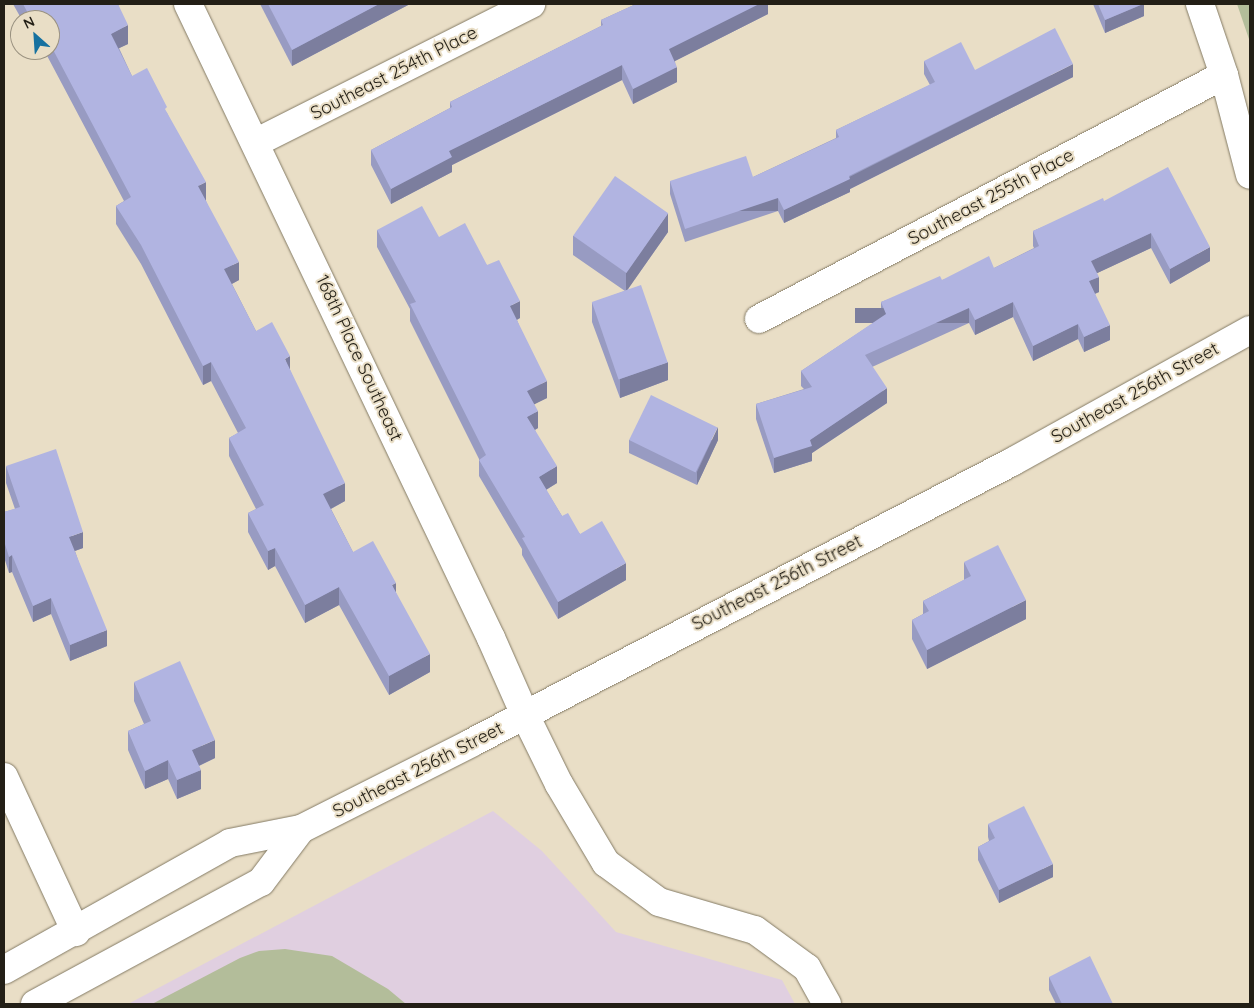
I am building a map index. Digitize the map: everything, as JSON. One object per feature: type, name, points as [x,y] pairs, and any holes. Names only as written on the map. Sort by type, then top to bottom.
[{"type":"street","name":"168th Place Southeast","points":[[188,4],[257,142],[524,715],[559,784],[606,863],[659,902],[755,930],[807,968],[827,1004]]},
{"type":"street","name":"Southeast 254th Place","points":[[257,142],[531,4]]},
{"type":"street","points":[[1200,4],[1224,74],[1250,175]]},
{"type":"street","name":"Southeast 255th Place","points":[[759,319],[1224,74]]},
{"type":"street","name":"Southeast 256th Street","points":[[4,970],[76,932],[230,843],[301,829],[524,715],[1012,462],[1250,330]]},
{"type":"street","points":[[4,777],[76,932]]},
{"type":"street","name":"Southeast 256th Street","points":[[35,1004],[261,882],[301,829]]},
{"type":"shaded area","points":[[493,811],[542,851],[616,932],[782,980],[795,1004],[128,1004]]},
{"type":"green space","points":[[1237,4],[1250,4],[1250,42]]},
{"type":"green space","points":[[285,949],[332,956],[388,989],[406,1004],[152,1004],[240,958],[259,951]]},
{"type":"building","points":[[23,4],[118,4],[128,25],[111,34],[132,76],[147,68],[167,107],[165,109],[206,182],[198,186],[239,262],[224,269],[256,331],[272,322],[290,356],[285,359],[345,483],[323,494],[353,552],[373,541],[396,583],[392,585],[430,654],[389,676],[339,587],[305,605],[275,548],[268,551],[248,513],[264,505],[229,438],[246,428],[211,362],[203,366],[141,245],[116,206],[131,197],[58,60],[60,60],[60,10],[26,10]]},
{"type":"building","points":[[268,4],[379,4],[292,50]]},
{"type":"building","points":[[636,4],[759,4],[669,49],[677,67],[633,89],[622,65],[449,151],[452,157],[391,189],[371,150],[452,107],[450,102],[603,25],[601,20]]},
{"type":"building","points":[[1098,4],[1143,4],[1105,20]]},
{"type":"building","points":[[1055,28],[1073,64],[849,176],[850,179],[784,210],[778,198],[685,229],[670,181],[746,156],[753,177],[839,137],[836,130],[935,82],[924,61],[961,42],[975,70]]},
{"type":"building","points":[[1168,167],[1210,247],[1170,269],[1151,233],[1091,261],[1099,277],[1089,281],[1110,325],[1084,337],[1078,324],[1033,346],[1013,302],[975,320],[969,308],[865,355],[887,388],[810,440],[812,446],[774,458],[756,404],[812,387],[801,371],[886,314],[881,302],[940,276],[942,280],[989,256],[994,268],[1039,246],[1033,231],[1103,198],[1104,201]]},
{"type":"building","points":[[615,176],[668,213],[626,273],[573,236]]},
{"type":"building","points":[[422,206],[439,237],[465,223],[487,265],[499,260],[520,301],[510,306],[547,381],[527,391],[538,411],[527,417],[557,466],[539,477],[562,516],[568,513],[580,534],[602,521],[626,563],[558,602],[522,538],[525,537],[479,460],[486,455],[410,304],[416,302],[377,230]]},
{"type":"building","points":[[641,285],[668,363],[619,379],[592,302]]},
{"type":"building","points":[[651,395],[718,427],[696,472],[629,440]]},
{"type":"building","points":[[56,449],[83,532],[69,537],[107,630],[70,645],[51,598],[33,606],[12,555],[9,557],[4,541],[4,512],[20,507],[6,466]]},
{"type":"building","points":[[998,545],[1026,600],[927,650],[912,620],[929,611],[923,601],[971,576],[964,562]]},
{"type":"building","points":[[180,661],[215,740],[192,750],[201,770],[177,780],[168,760],[145,771],[128,731],[151,721],[134,682]]},
{"type":"building","points":[[1024,806],[1053,864],[999,890],[978,847],[995,838],[988,824]]},
{"type":"building","points":[[1090,956],[1113,1004],[1062,1004],[1049,977]]}]
